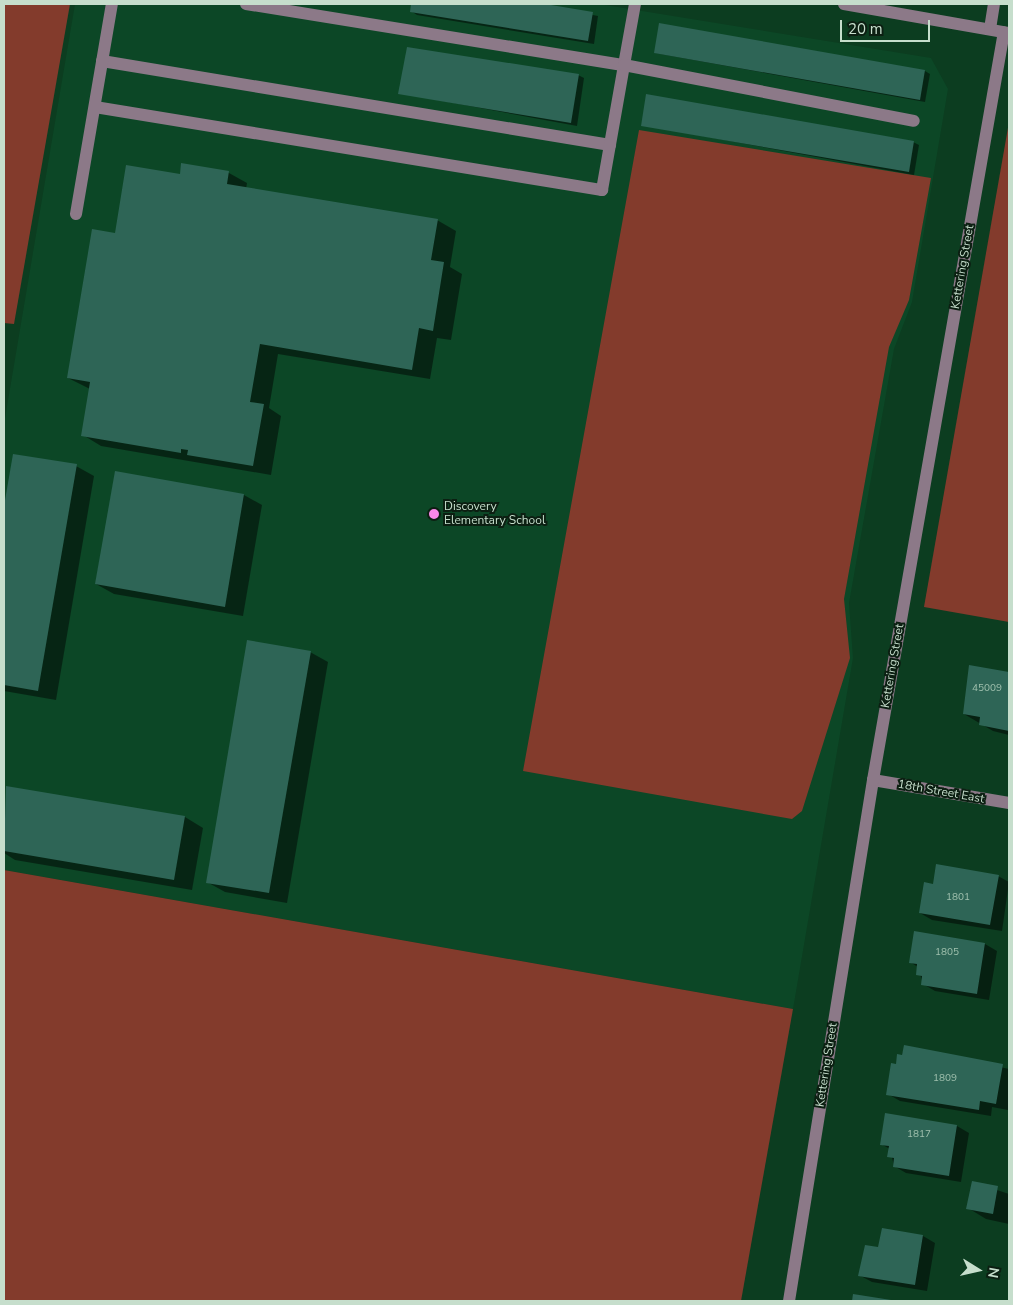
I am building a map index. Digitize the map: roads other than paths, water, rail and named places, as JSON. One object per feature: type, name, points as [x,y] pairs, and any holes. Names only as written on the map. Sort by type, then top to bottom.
[{"type":"street","points":[[76,214],[112,4]]},
{"type":"street","points":[[246,4],[624,65],[914,121]]},
{"type":"street","points":[[95,107],[602,190],[634,4]]},
{"type":"street","points":[[844,4],[1006,32]]},
{"type":"street","points":[[990,29],[994,4]]},
{"type":"street","name":"Kettering Street","points":[[789,1301],[873,780],[1006,32]]},
{"type":"street","points":[[102,61],[610,145]]},
{"type":"street","name":"18th Street East","points":[[873,780],[1009,803]]},
{"type":"place","name":"Discovery Elementary School","points":[[434,514]]}]
